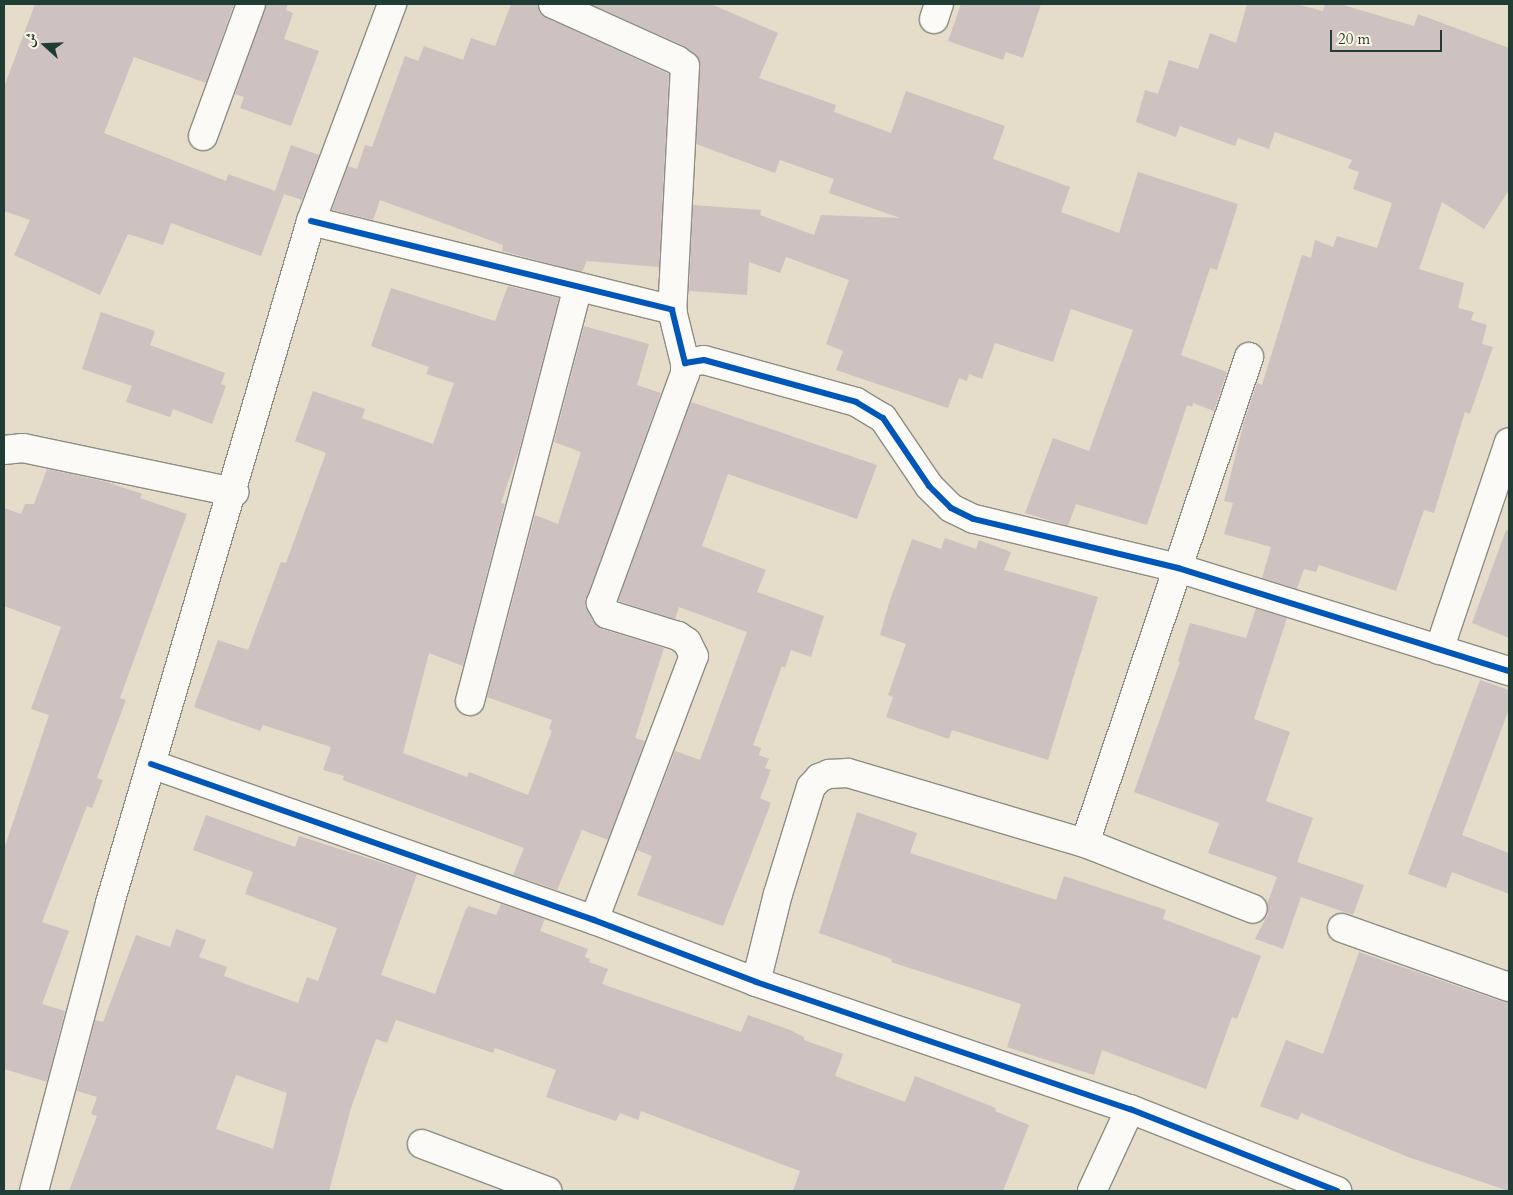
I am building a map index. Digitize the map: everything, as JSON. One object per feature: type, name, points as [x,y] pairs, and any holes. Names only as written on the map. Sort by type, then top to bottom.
[{"type":"street","points":[[203,136],[251,4]]},
{"type":"street","points":[[34,1191],[110,903],[234,492],[311,221],[392,4]]},
{"type":"street","points":[[553,4],[677,60],[685,66],[672,310],[685,363],[685,374],[601,603],[607,614],[678,636],[687,642],[694,656],[594,920]]},
{"type":"street","points":[[311,221],[672,310]]},
{"type":"street","points":[[470,702],[578,287]]},
{"type":"street","points":[[1085,843],[1249,357]]},
{"type":"street","points":[[685,363],[704,360],[856,402],[883,418],[929,486],[951,508],[974,519],[1178,568],[1439,650],[1509,670]]},
{"type":"street","points":[[1439,650],[1509,442]]},
{"type":"street","points":[[4,450],[23,448],[234,492]]},
{"type":"street","points":[[151,764],[594,920],[756,982],[1130,1109],[1337,1191]]},
{"type":"street","points":[[756,982],[778,894],[811,787],[824,776],[848,773],[1085,843],[1252,909]]},
{"type":"street","points":[[1342,928],[1509,987]]},
{"type":"street","points":[[1092,1191],[1130,1109]]},
{"type":"street","points":[[422,1144],[547,1191]]},
{"type":"building","points":[[35,4],[234,4],[206,83],[134,57],[104,133],[226,181],[228,174],[284,194],[261,256],[171,223],[163,245],[128,234],[100,295],[14,255],[30,220],[4,211],[4,87]]},
{"type":"building","points":[[266,4],[288,4],[286,10],[293,13],[284,39],[319,51],[291,126],[240,108],[244,97],[235,94]]},
{"type":"building","points":[[511,4],[538,4],[540,13],[547,18],[669,74],[659,267],[587,261],[582,272],[502,251],[503,245],[380,200],[373,220],[332,210],[348,166],[357,169],[365,145],[372,147],[405,56],[418,61],[424,46],[463,60],[471,38],[495,46]]},
{"type":"building","points":[[590,4],[711,4],[778,33],[759,78],[836,105],[834,112],[891,133],[906,91],[1005,126],[993,159],[1070,187],[1061,212],[1119,233],[1138,172],[1238,204],[1217,270],[1210,268],[1181,355],[1227,372],[1214,411],[1193,403],[1192,407],[1187,405],[1147,525],[1076,504],[1068,526],[1025,513],[1053,438],[1089,451],[1133,330],[1071,309],[1053,362],[995,343],[982,379],[969,374],[967,381],[959,378],[948,408],[836,370],[843,351],[826,344],[849,280],[786,257],[780,273],[749,262],[747,295],[689,291],[693,205],[761,210],[760,215],[814,235],[821,215],[900,218],[829,193],[834,179],[780,160],[775,173],[696,144],[699,59],[684,46]]},
{"type":"building","points":[[961,4],[1041,4],[1023,58],[1006,52],[1003,60],[948,41]]},
{"type":"building","points":[[1247,4],[1296,4],[1323,11],[1325,4],[1340,4],[1414,26],[1418,14],[1509,48],[1509,190],[1484,229],[1442,202],[1419,269],[1464,283],[1458,308],[1474,312],[1471,320],[1487,325],[1482,344],[1493,347],[1470,414],[1465,412],[1434,513],[1424,510],[1396,591],[1319,565],[1316,572],[1304,569],[1297,589],[1262,578],[1271,547],[1224,534],[1233,503],[1224,501],[1244,422],[1257,383],[1262,385],[1302,255],[1311,258],[1315,240],[1333,247],[1337,236],[1377,248],[1392,203],[1353,189],[1359,172],[1348,168],[1352,160],[1275,132],[1269,149],[1238,138],[1235,146],[1180,126],[1176,137],[1136,122],[1145,90],[1158,94],[1169,60],[1198,69],[1210,33],[1236,43]]},
{"type":"building","points":[[291,145],[319,155],[302,200],[275,191]]},
{"type":"building","points":[[508,286],[559,298],[519,450],[501,503],[505,504],[463,666],[429,653],[403,753],[467,777],[469,772],[528,795],[552,731],[549,729],[552,720],[487,697],[535,515],[558,524],[581,452],[554,442],[584,326],[649,344],[637,385],[661,393],[585,604],[593,621],[602,629],[664,648],[635,738],[645,741],[608,840],[582,830],[557,890],[513,875],[524,848],[343,780],[344,776],[323,770],[331,747],[263,725],[260,731],[194,707],[218,640],[248,650],[281,562],[286,563],[326,453],[295,441],[313,391],[365,409],[362,418],[433,444],[454,383],[426,374],[429,367],[371,346],[391,288],[495,321]]},
{"type":"building","points":[[101,312],[155,331],[150,345],[225,373],[221,384],[226,386],[212,424],[173,409],[170,417],[126,402],[132,386],[82,369]]},
{"type":"building","points":[[691,402],[877,465],[857,519],[728,474],[702,546],[766,570],[757,592],[824,616],[811,657],[791,650],[785,668],[782,666],[753,745],[761,748],[759,755],[769,759],[765,768],[771,770],[760,798],[771,803],[723,926],[637,895],[652,856],[637,850],[675,751],[700,760],[747,632],[679,607],[675,619],[618,601]]},
{"type":"building","points":[[47,469],[107,482],[142,494],[140,498],[187,514],[120,698],[126,700],[97,778],[103,780],[92,808],[87,806],[42,922],[69,931],[42,1004],[65,1011],[47,1082],[4,1069],[4,849],[49,715],[31,709],[61,627],[4,606],[4,508],[21,514],[25,504],[34,504]]},
{"type":"building","points":[[1506,530],[1509,531],[1509,638],[1472,623]]},
{"type":"building","points":[[945,538],[976,549],[979,540],[1011,552],[1004,570],[1098,597],[1048,760],[952,730],[949,739],[886,717],[893,697],[888,695],[906,644],[880,635],[889,603],[912,539],[941,549]]},
{"type":"building","points":[[1256,608],[1287,618],[1254,719],[1290,732],[1266,801],[1313,818],[1297,862],[1364,885],[1353,915],[1301,897],[1283,949],[1255,939],[1268,914],[1267,904],[1277,877],[1208,853],[1219,823],[1134,792],[1180,662],[1178,661],[1190,623],[1246,638]]},
{"type":"building","points":[[1480,680],[1509,690],[1509,709],[1462,835],[1509,853],[1509,894],[1452,872],[1446,888],[1408,874]]},
{"type":"building","points":[[857,812],[917,833],[910,853],[1056,900],[1064,876],[1166,910],[1163,919],[1261,956],[1237,1019],[1232,1017],[1206,1089],[1102,1050],[1094,1075],[1007,1047],[1021,1004],[891,962],[892,959],[819,933]]},
{"type":"building","points":[[206,815],[295,847],[299,836],[417,874],[381,975],[435,994],[466,909],[469,906],[496,915],[501,904],[545,919],[540,931],[588,949],[585,957],[590,959],[589,962],[608,969],[602,984],[741,1032],[748,1015],[790,1030],[804,1037],[804,1040],[843,1054],[835,1076],[905,1102],[915,1076],[996,1108],[995,1111],[1029,1125],[1003,1191],[793,1191],[800,1171],[641,1111],[638,1120],[620,1113],[616,1121],[546,1097],[556,1070],[495,1048],[493,1053],[396,1020],[387,1043],[376,1039],[351,1108],[329,1191],[69,1191],[97,1116],[91,1114],[97,1097],[77,1091],[95,1020],[103,1022],[136,935],[170,947],[176,929],[206,940],[199,957],[227,967],[224,976],[298,1003],[307,977],[318,981],[337,928],[245,894],[253,872],[193,850]],"holes":[[[236,1075],[287,1093],[273,1149],[216,1129]]]},
{"type":"building","points":[[1359,952],[1509,1004],[1509,1191],[1408,1157],[1301,1113],[1298,1120],[1260,1106],[1286,1040],[1323,1054]]},
{"type":"cycle path","points":[[311,221],[672,310],[685,363],[704,360],[856,402],[883,418],[929,486],[951,508],[974,519],[1178,568],[1509,671]]},
{"type":"cycle path","points":[[151,764],[594,920],[756,982],[1130,1109],[1337,1191]]}]
